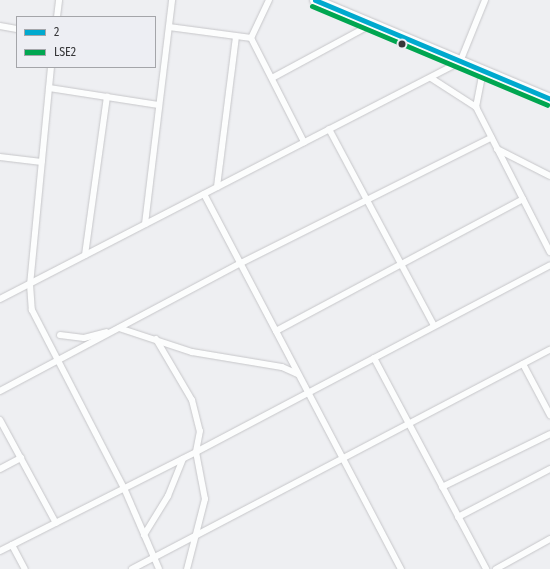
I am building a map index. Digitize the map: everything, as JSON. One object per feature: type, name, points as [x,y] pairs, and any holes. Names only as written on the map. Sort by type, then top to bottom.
[{"type":"main road","points":[[315,0],[550,99]]},
{"type":"street","points":[[57,16],[59,0]]},
{"type":"street","points":[[145,224],[172,0]]},
{"type":"street","points":[[251,38],[269,0]]},
{"type":"street","points":[[0,299],[460,62],[485,0]]},
{"type":"street","points":[[272,78],[372,24]]},
{"type":"street","points":[[0,26],[16,29]]},
{"type":"street","points":[[169,27],[251,38]]},
{"type":"street","points":[[217,188],[236,37]]},
{"type":"street","points":[[251,38],[304,142]]},
{"type":"street","points":[[51,68],[30,284],[32,310],[124,488],[159,569]]},
{"type":"street","points":[[476,107],[482,71]]},
{"type":"street","points":[[431,78],[476,107],[550,252]]},
{"type":"street","points":[[49,88],[159,105]]},
{"type":"street","points":[[85,255],[107,97]]},
{"type":"street","points":[[329,130],[434,326]]},
{"type":"street","points":[[0,391],[241,263],[491,138]]},
{"type":"street","points":[[497,149],[550,176]]},
{"type":"street","points":[[0,156],[42,162]]},
{"type":"street","points":[[204,194],[401,569]]},
{"type":"street","points":[[276,331],[523,199]]},
{"type":"street","points":[[541,235],[550,240]]},
{"type":"street","points":[[0,551],[183,459],[550,265]]},
{"type":"street","points":[[60,335],[84,338],[119,328],[192,352],[282,367],[298,374]]},
{"type":"street","points":[[156,339],[192,400],[200,432],[196,452],[205,499],[187,569]]},
{"type":"street","points":[[132,569],[342,457],[550,350]]},
{"type":"street","points":[[374,358],[486,569]]},
{"type":"street","points":[[523,364],[550,415]]},
{"type":"street","points":[[0,420],[56,523]]},
{"type":"street","points":[[442,487],[550,434]]},
{"type":"street","points":[[0,469],[21,458]]},
{"type":"street","points":[[144,534],[168,496],[183,459]]},
{"type":"street","points":[[458,517],[550,470]]},
{"type":"street","points":[[496,569],[550,539]]},
{"type":"street","points":[[12,545],[25,569]]},
{"type":"transit line","name":"2","points":[[315,0],[550,99]]},
{"type":"transit line","name":"LSE2","points":[[312,6],[547,105]]}]
